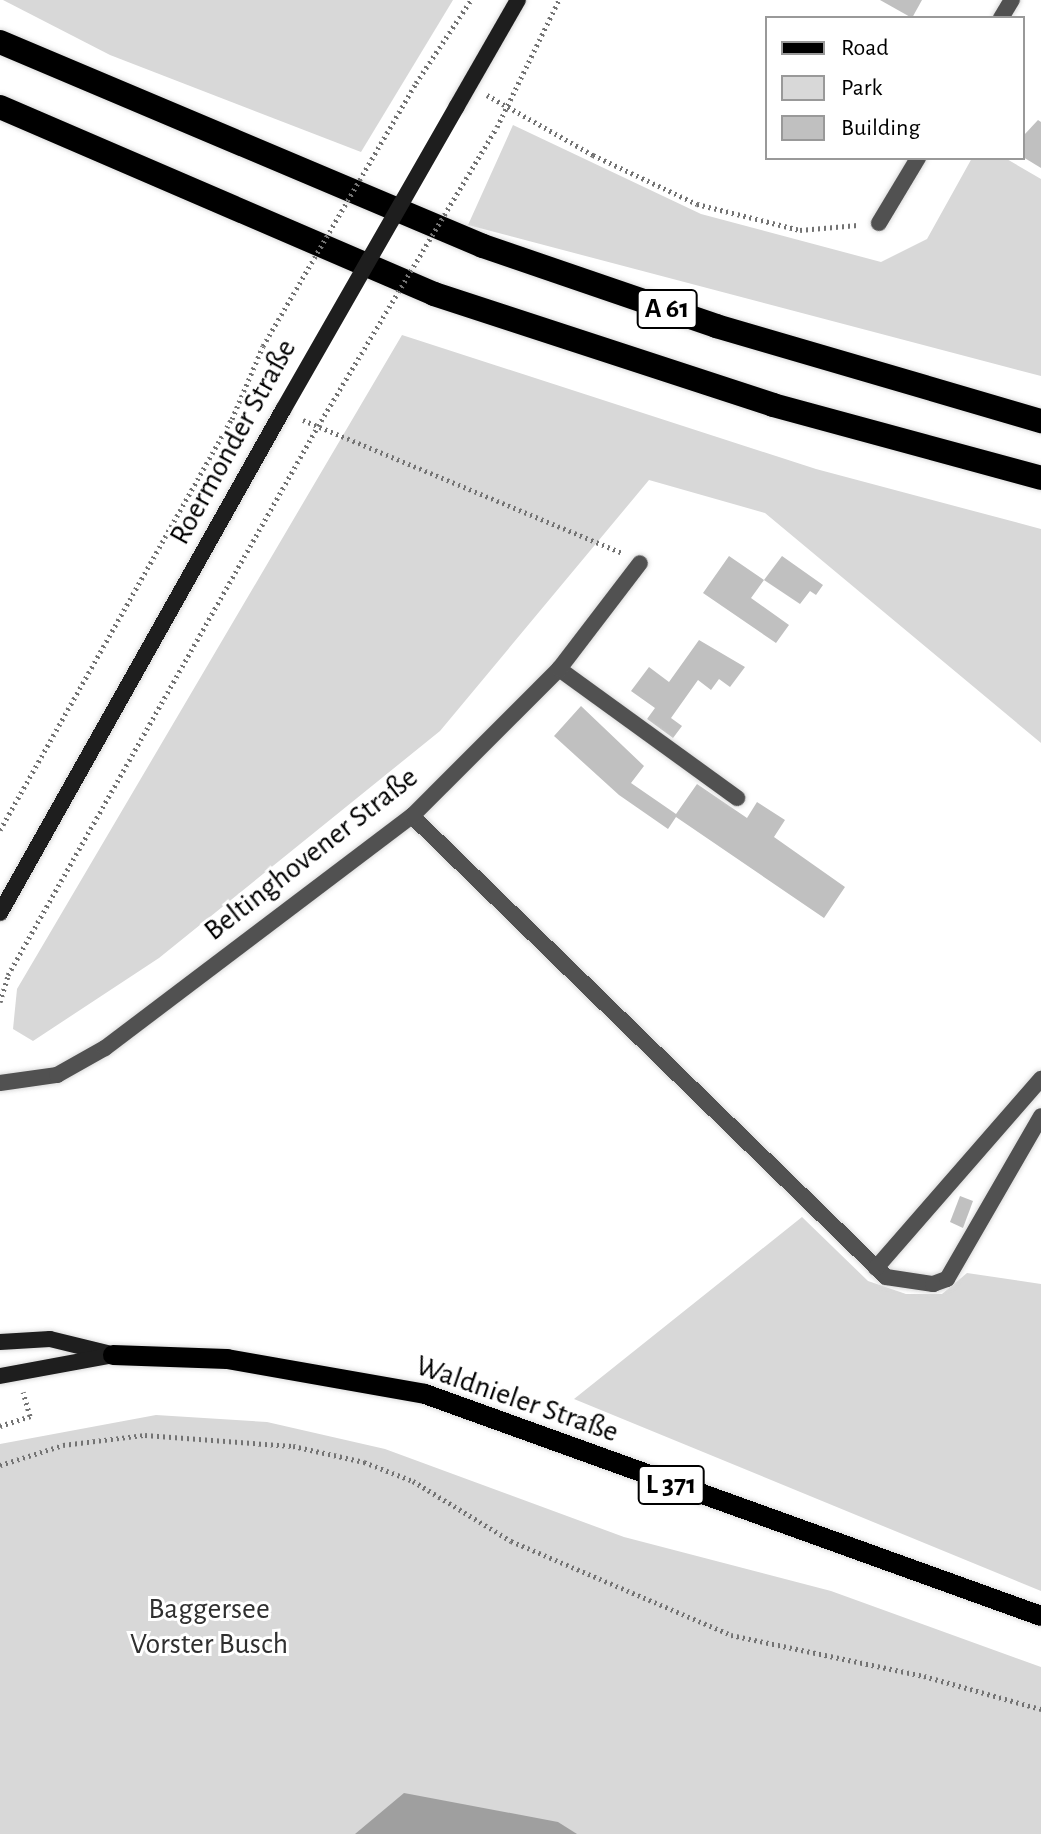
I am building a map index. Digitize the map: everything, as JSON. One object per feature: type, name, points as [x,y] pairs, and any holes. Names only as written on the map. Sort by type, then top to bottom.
[{"type":"highway","name":"A 61","points":[[0,42],[483,246],[716,326],[1041,421]]},
{"type":"highway","name":"A 61","points":[[0,107],[434,294],[773,405],[1041,478]]},
{"type":"main road","name":"Roermonder Straße","points":[[0,913],[518,0]]},
{"type":"main road","points":[[0,1342],[50,1339],[113,1355]]},
{"type":"main road","name":"Waldnieler Straße","points":[[0,1376],[113,1355],[227,1359],[425,1394],[1041,1616]]},
{"type":"street","points":[[879,223],[917,160]]},
{"type":"street","name":"Beltinghovener Straße","points":[[0,1083],[28,1084],[57,1075],[105,1048],[412,816],[559,669],[640,563]]},
{"type":"street","points":[[559,669],[737,798]]},
{"type":"street","points":[[412,816],[886,1277],[914,1282],[947,1279],[1041,1116]]},
{"type":"street","points":[[876,1268],[1041,1079]]},
{"type":"path","points":[[0,830],[232,419],[263,346],[416,83],[471,0]]},
{"type":"path","points":[[0,1002],[8,975],[318,426],[509,107],[559,0]]},
{"type":"path","points":[[469,85],[697,204],[800,230],[879,223]]},
{"type":"path","points":[[283,410],[593,536],[640,563]]},
{"type":"path","points":[[0,1426],[30,1416]]},
{"type":"path","points":[[0,1465],[63,1445],[145,1435],[293,1446],[364,1462],[413,1481],[511,1541],[731,1635],[924,1676],[1041,1709]]},
{"type":"green space","points":[[3,0],[453,0],[361,152],[110,55]]},
{"type":"green space","points":[[513,125],[701,214],[881,262],[927,239],[971,160],[1008,160],[1041,179],[1041,376],[468,225]]},
{"type":"green space","points":[[402,335],[816,469],[1041,529],[1041,743],[765,513],[649,480],[440,731],[159,958],[33,1041],[13,1029],[17,989]]},
{"type":"green space","points":[[802,1217],[868,1281],[906,1294],[942,1294],[967,1273],[1041,1284],[1041,1591],[574,1399]]},
{"type":"green space","name":"Baggersee Vorster Busch","points":[[156,1415],[267,1422],[385,1449],[624,1537],[831,1591],[1041,1667],[1041,1834],[0,1834],[0,1444]]},
{"type":"shaded area","points":[[404,1793],[558,1822],[577,1834],[355,1834]]},
{"type":"building","points":[[880,0],[922,0],[913,16]]},
{"type":"building","points":[[1038,120],[1041,122],[1041,168],[1025,158],[1025,134]]},
{"type":"building","points":[[729,556],[764,580],[751,598],[789,625],[776,643],[703,593]]},
{"type":"building","points":[[782,556],[823,585],[816,595],[810,591],[800,604],[764,580]]},
{"type":"building","points":[[699,640],[745,667],[730,687],[719,679],[711,690],[698,680],[671,718],[682,726],[673,738],[647,719],[655,708],[631,691],[649,667],[669,682]]},
{"type":"building","points":[[581,706],[644,766],[631,783],[676,814],[697,784],[747,818],[757,802],[785,820],[774,837],[845,887],[824,918],[676,817],[668,829],[619,795],[554,736]]},
{"type":"building","points":[[960,1196],[973,1201],[963,1228],[950,1222]]}]
